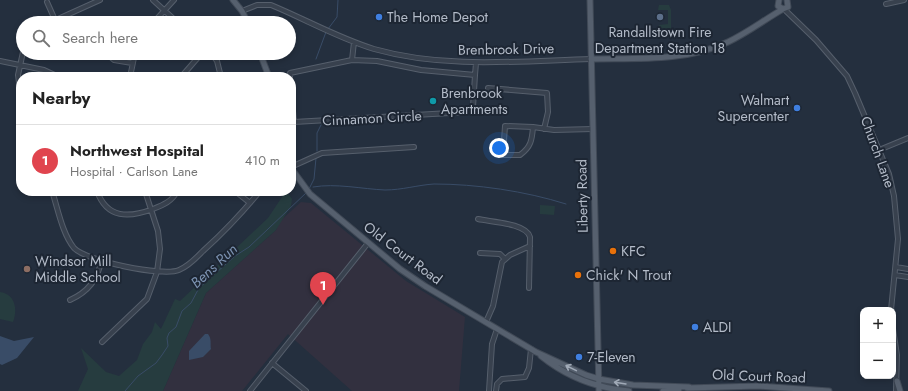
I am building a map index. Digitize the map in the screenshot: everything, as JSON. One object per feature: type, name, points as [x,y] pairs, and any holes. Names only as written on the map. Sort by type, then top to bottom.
[{"type":"main road","points":[[233,0],[244,16]]},
{"type":"main road","name":"Liberty Road","points":[[590,0],[599,389]]},
{"type":"main road","points":[[778,2],[783,9]]},
{"type":"main road","name":"Brenbrook Drive","points":[[772,16],[778,2]]},
{"type":"main road","name":"Brenbrook Drive","points":[[591,59],[670,57],[698,52],[733,40],[783,9],[788,2]]},
{"type":"main road","points":[[263,60],[267,72]]},
{"type":"main road","name":"Old Court Road","points":[[296,176],[310,194],[412,278],[536,352],[568,375],[599,389],[629,391]]},
{"type":"main road","name":"Old Court Road","points":[[536,352],[599,379],[633,384],[689,388]]},
{"type":"main road","points":[[897,381],[900,391]]},
{"type":"main road","name":"Old Court Road","points":[[663,391],[689,388],[758,386],[829,391]]},
{"type":"street","points":[[64,16],[100,0]]},
{"type":"street","points":[[153,0],[170,16]]},
{"type":"street","points":[[160,16],[174,0]]},
{"type":"street","points":[[886,4],[904,0]]},
{"type":"street","points":[[47,2],[53,16]]},
{"type":"street","name":"Church Lane","points":[[788,2],[794,18]]},
{"type":"street","name":"Brenbrook Drive","points":[[242,11],[257,5],[271,5],[296,16]]},
{"type":"street","name":"Church Lane","points":[[783,9],[794,18],[847,76],[879,150],[892,186],[898,239],[891,307]]},
{"type":"street","name":"Brenbrook Drive","points":[[296,16],[354,42],[381,50],[418,58],[476,62],[591,59]]},
{"type":"street","points":[[352,60],[354,42]]},
{"type":"street","points":[[19,72],[21,60]]},
{"type":"street","points":[[114,60],[132,64]]},
{"type":"street","points":[[131,72],[133,60]]},
{"type":"street","points":[[185,72],[196,60]]},
{"type":"street","points":[[215,60],[219,72]]},
{"type":"street","points":[[293,72],[352,60],[378,61],[421,70],[475,75]]},
{"type":"street","points":[[0,61],[48,72]]},
{"type":"street","name":"Cinnamon Circle","points":[[296,122],[467,112],[473,107],[476,62]]},
{"type":"street","points":[[488,88],[547,93],[548,112],[544,129]]},
{"type":"street","points":[[533,127],[532,140],[529,149],[520,155],[503,155],[505,126],[533,127],[544,129],[593,129]]},
{"type":"street","points":[[879,150],[908,138]]},
{"type":"street","points":[[296,166],[322,153],[414,147]]},
{"type":"street","points":[[54,196],[71,244],[81,254],[101,260],[157,272],[174,272],[186,266],[235,222],[256,196]]},
{"type":"street","points":[[100,196],[108,208],[121,215],[151,210],[168,202],[173,196]]},
{"type":"street","points":[[102,342],[147,299],[157,272],[159,240],[147,196]]},
{"type":"street","points":[[242,196],[250,203]]},
{"type":"street","points":[[478,220],[524,228],[529,234],[529,288]]},
{"type":"street","points":[[250,391],[368,243]]},
{"type":"street","points":[[486,322],[493,306],[500,269],[505,259],[530,246]]},
{"type":"street","points":[[480,253],[500,254],[505,259]]},
{"type":"street","points":[[70,300],[89,288],[97,276],[101,260]]},
{"type":"street","points":[[896,267],[908,269]]},
{"type":"street","points":[[895,275],[908,277]]},
{"type":"street","points":[[489,391],[492,344],[497,329]]},
{"type":"street","points":[[895,343],[897,355],[896,391]]},
{"type":"street","points":[[496,391],[498,382],[502,379],[525,377],[529,368],[531,349]]},
{"type":"street","points":[[272,363],[306,391]]},
{"type":"shaded area","points":[[301,202],[311,203],[406,281],[465,317],[459,391],[352,391],[288,334],[242,391],[163,391],[206,293],[276,230],[279,222]]},
{"type":"green space","points":[[659,5],[669,5],[671,10],[671,29],[662,33],[662,37],[660,38],[659,25],[668,24],[668,10],[658,10]]},
{"type":"green space","points":[[283,196],[290,196],[292,199],[291,206],[276,230],[206,293],[163,391],[78,391],[88,369],[81,348],[106,372],[119,376],[137,360],[143,344],[152,332],[155,322],[161,329],[175,299],[180,301],[268,218]]},
{"type":"green space","points":[[540,205],[555,206],[554,215],[540,214]]},
{"type":"green space","points":[[0,292],[9,296],[14,303],[15,312],[13,322],[0,319]]},
{"type":"water","points":[[205,334],[208,334],[210,338],[211,349],[203,357],[189,360],[189,351]]},
{"type":"water","points":[[0,336],[14,341],[34,337],[17,358],[2,365],[0,364]]},
{"type":"waterway","name":"Bens Run","points":[[328,29],[337,17],[338,0]]},
{"type":"waterway","name":"Bens Run","points":[[316,59],[326,32]]},
{"type":"waterway","name":"Bens Run","points":[[317,151],[317,133],[321,125]]},
{"type":"waterway","name":"Bens Run","points":[[309,189],[314,179],[316,158]]},
{"type":"waterway","points":[[313,187],[340,186],[385,190],[434,184],[467,185],[534,195],[566,204]]},
{"type":"waterway","name":"Bens Run","points":[[125,391],[138,376],[156,363],[162,355],[168,346],[167,338],[169,333],[176,327],[182,311],[191,303],[199,288],[235,256],[249,247],[306,193]]},
{"type":"place","name":"The Home Depot","points":[[379,17]]},
{"type":"place","name":"Randallstown Fire Department Station 18","points":[[660,17]]},
{"type":"place","name":"Brenbrook Apartments","points":[[433,101]]},
{"type":"place","name":"Walmart Supercenter","points":[[797,108]]},
{"type":"place","name":"KFC","points":[[613,251]]},
{"type":"place","name":"Windsor Mill Middle School","points":[[27,269]]},
{"type":"place","name":"Chick' N Trout","points":[[578,275]]},
{"type":"place","name":"Northwest Hospital","points":[[323,305]]},
{"type":"place","name":"ALDI","points":[[695,327]]},
{"type":"place","name":"7-Eleven","points":[[579,357]]}]
